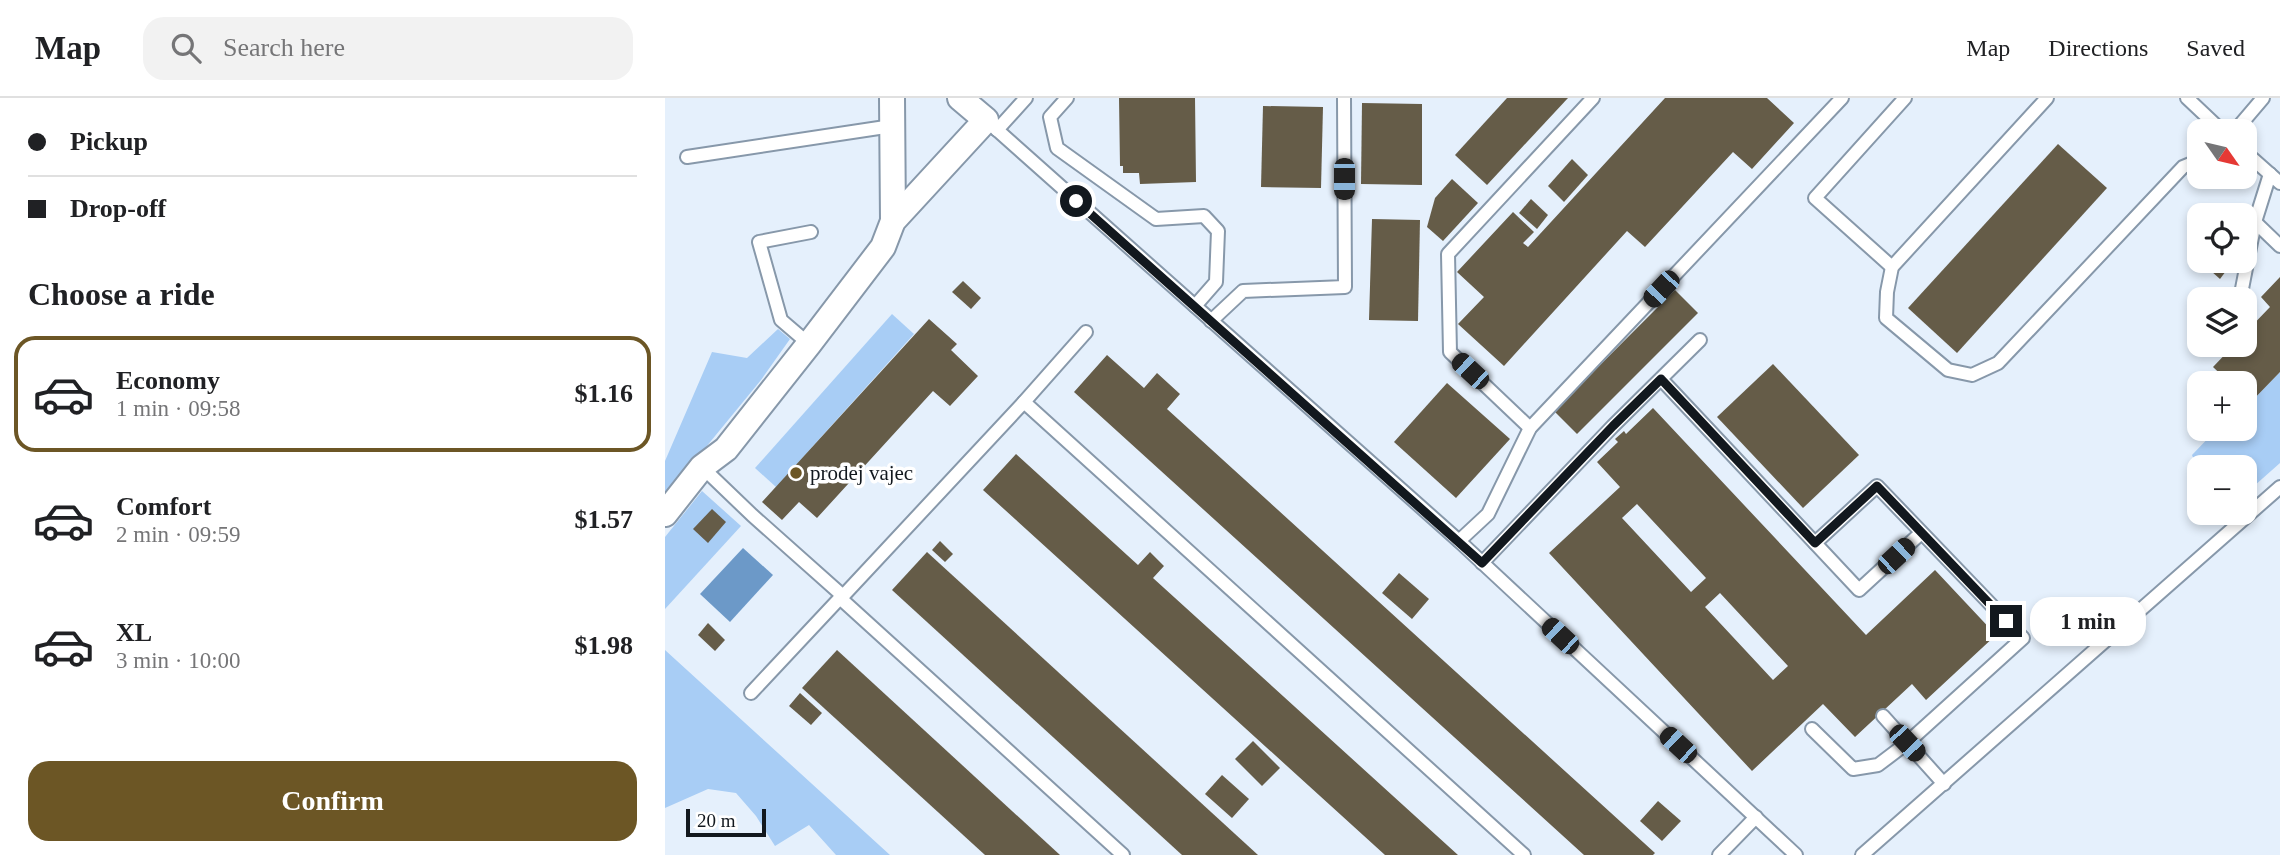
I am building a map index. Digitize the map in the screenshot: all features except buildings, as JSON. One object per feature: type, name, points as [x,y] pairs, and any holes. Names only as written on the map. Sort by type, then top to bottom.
[{"type":"street","points":[[892,98],[893,221]]},
{"type":"street","points":[[665,514],[702,467],[726,449],[809,344],[883,247],[893,221],[979,111]]},
{"type":"lane","points":[[979,111],[1026,98]]},
{"type":"lane","points":[[1067,98],[1050,117],[1057,148],[1156,219],[1204,216],[1218,231],[1216,282],[1195,306]]},
{"type":"lane","points":[[1211,321],[1243,291],[1345,287],[1344,98]]},
{"type":"lane","points":[[1530,428],[1450,352],[1448,254],[1593,98]]},
{"type":"lane","points":[[1459,541],[1488,514],[1530,428],[1842,98]]},
{"type":"lane","points":[[1892,267],[1815,198],[1905,98]]},
{"type":"lane","points":[[2047,98],[1892,267],[1887,292],[1887,318],[1948,370],[1972,375],[1997,363],[2187,165]]},
{"type":"lane","points":[[2187,98],[2209,119]]},
{"type":"lane","points":[[2245,119],[2263,98]]},
{"type":"lane","points":[[979,111],[1459,541],[1796,855]]},
{"type":"lane","points":[[687,158],[892,127]]},
{"type":"lane","points":[[2257,163],[2275,179],[2257,218]]},
{"type":"lane","points":[[2257,224],[2280,246]]},
{"type":"lane","points":[[809,344],[781,320],[759,242],[811,232]]},
{"type":"lane","points":[[751,692],[1024,402],[1086,332]]},
{"type":"lane","points":[[1482,563],[1700,340]]},
{"type":"lane","points":[[1661,379],[1859,590],[1921,533]]},
{"type":"lane","points":[[1024,402],[1524,855]]},
{"type":"lane","points":[[702,467],[1123,855]]},
{"type":"lane","points":[[1812,729],[1853,769],[1878,765],[1907,743],[2023,638],[1877,486],[1815,543]]},
{"type":"lane","points":[[1863,855],[2280,487]]},
{"type":"lane","points":[[1883,716],[1944,784]]},
{"type":"lane","points":[[1719,855],[1756,817]]},
{"type":"shaded area","points":[[892,314],[914,334],[776,487],[755,468]]},
{"type":"shaded area","points":[[778,329],[790,339],[761,380],[665,497],[665,461],[712,352],[747,358]]},
{"type":"shaded area","points":[[2280,372],[2280,463],[2257,483],[2257,455],[2192,455],[2205,441],[2257,441],[2257,396]]},
{"type":"shaded area","points":[[702,491],[741,526],[665,609],[665,537]]},
{"type":"shaded area","points":[[743,548],[773,575],[730,622],[700,594]]},
{"type":"shaded area","points":[[665,650],[890,855],[836,855],[809,825],[775,846],[756,816],[736,793],[708,789],[665,808]]},
{"type":"place","name":"prodej vajec","points":[[796,473]]},
{"type":"route","points":[[1076,201],[1482,563],[1661,379],[1815,543],[1877,486],[2006,621]]}]
